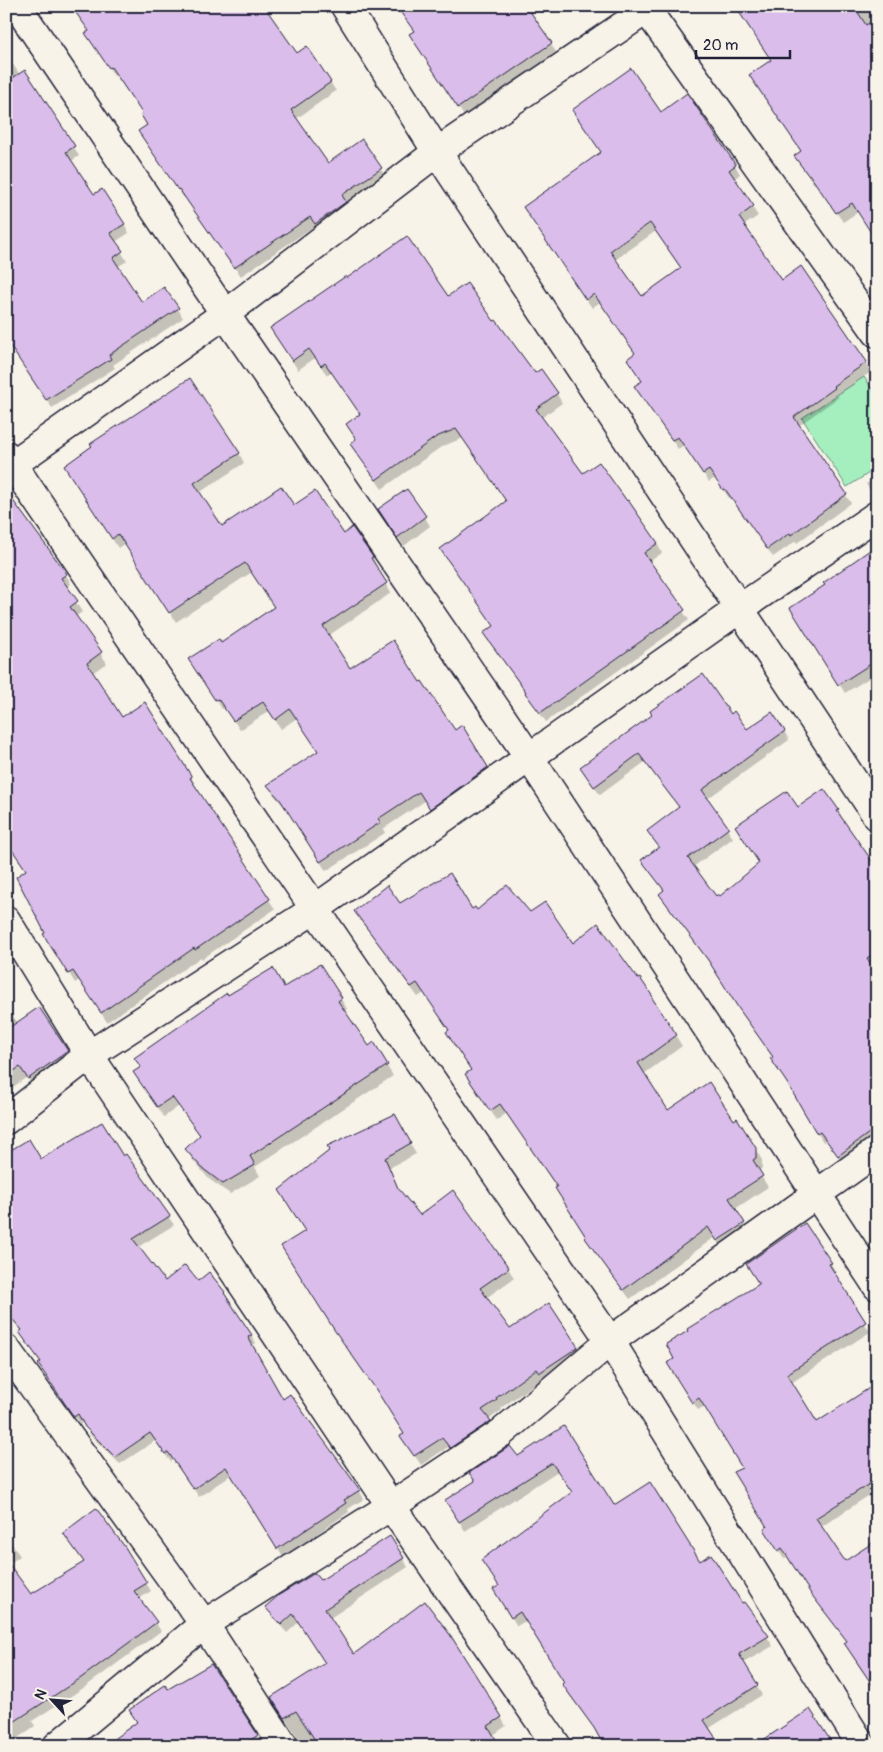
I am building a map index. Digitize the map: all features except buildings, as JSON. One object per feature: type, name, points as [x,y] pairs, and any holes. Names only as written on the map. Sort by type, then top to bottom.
[{"type":"street","points":[[17,6],[225,314],[529,757],[817,1192],[877,1286]]},
{"type":"street","points":[[345,6],[437,152],[877,816]]},
{"type":"street","points":[[862,1746],[610,1340],[8,463],[225,314],[437,152],[648,8],[877,333]]},
{"type":"street","points":[[6,1120],[89,1055],[314,910],[739,609],[877,515]]},
{"type":"street","points":[[6,920],[89,1055],[391,1506],[557,1746]]},
{"type":"street","points":[[56,1746],[204,1624],[391,1506],[501,1433],[610,1340],[877,1151]]},
{"type":"street","points":[[6,1350],[204,1624],[284,1746]]},
{"type":"green space","points":[[864,377],[877,396],[877,468],[847,487],[802,418]]}]
